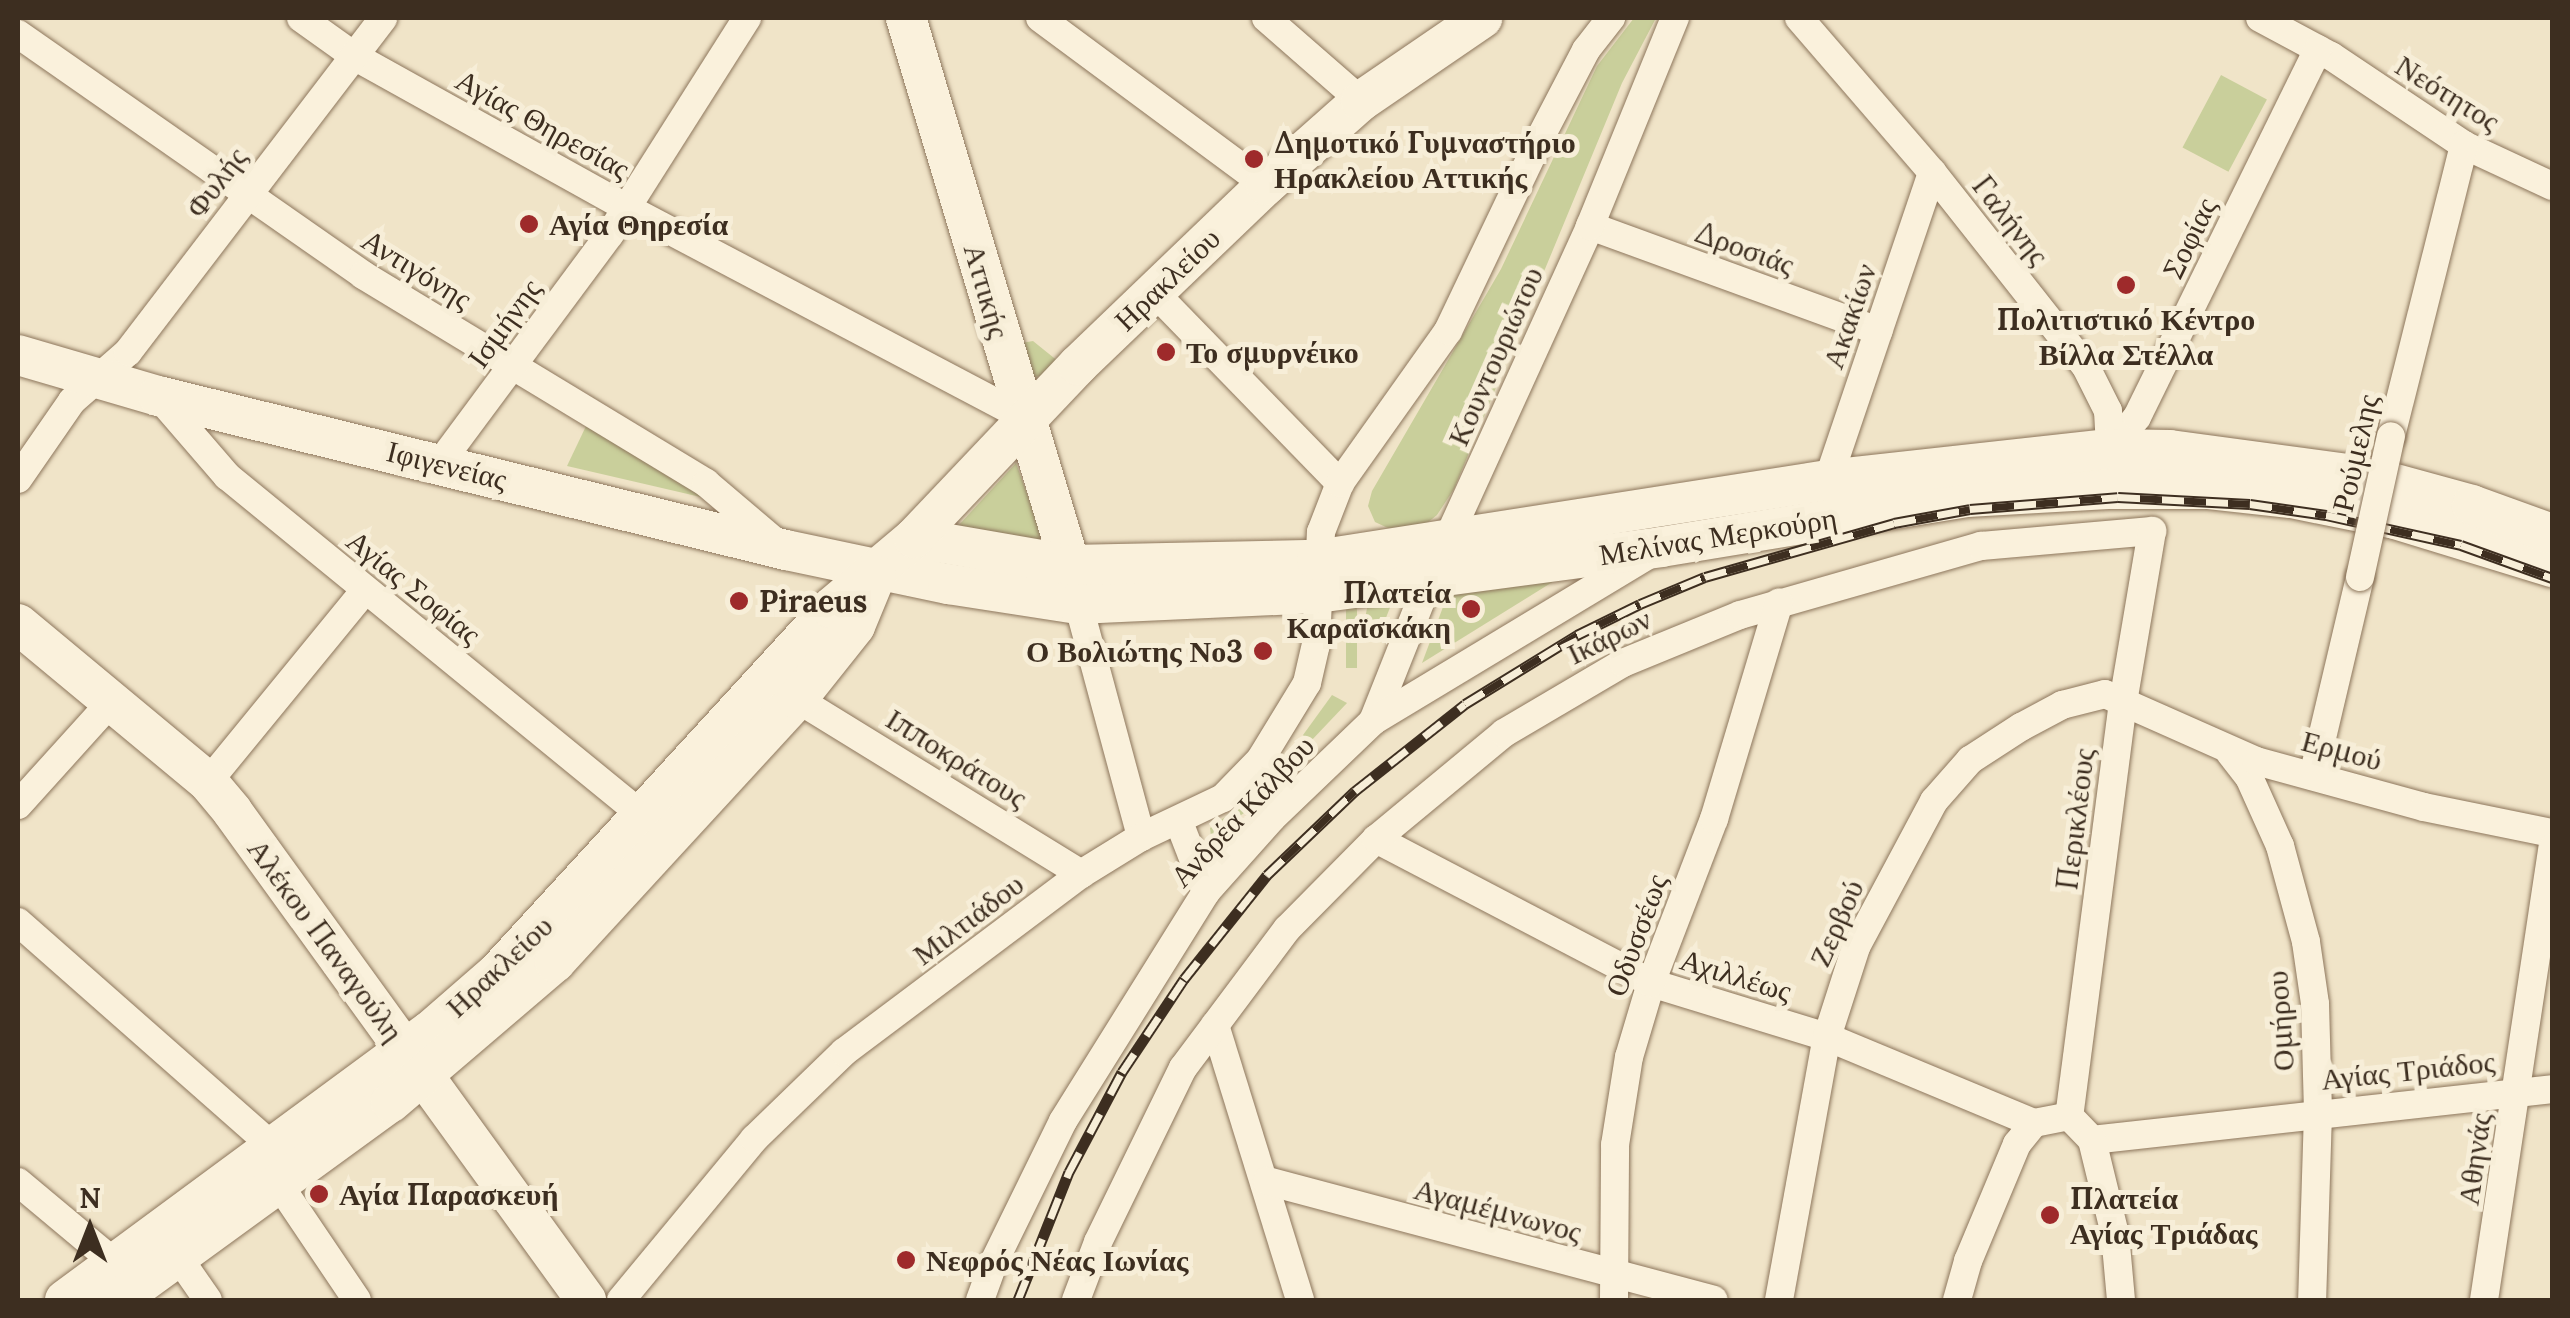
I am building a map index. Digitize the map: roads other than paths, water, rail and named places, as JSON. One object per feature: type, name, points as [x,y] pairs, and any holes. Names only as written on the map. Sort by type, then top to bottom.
[{"type":"street","name":"Αγίας Θηρεσίας","points":[[301,18],[354,56],[628,208],[1024,417]]},
{"type":"street","name":"Φυλής","points":[[18,479],[72,401],[128,352],[383,18]]},
{"type":"street","name":"Ισμήνης","points":[[440,462],[628,208],[746,18]]},
{"type":"street","name":"Αττικής","points":[[906,18],[1074,584]]},
{"type":"street","points":[[1040,18],[1266,185]]},
{"type":"street","points":[[1266,18],[1361,101]]},
{"type":"street","name":"Ηρακλείου","points":[[413,1063],[534,937],[832,608],[914,538],[1024,417],[1266,185],[1361,101],[1482,18]]},
{"type":"street","name":"Κουντουριώτου","points":[[1317,576],[1321,532],[1340,483],[1448,331],[1538,142],[1586,50],[1611,18]]},
{"type":"street","name":"Κουντουριώτου","points":[[1373,721],[1429,580],[1590,226],[1675,18]]},
{"type":"street","name":"Γαλήνης","points":[[1799,18],[1932,172],[2086,367],[2108,411],[2109,469]]},
{"type":"street","name":"Νεότητος","points":[[2260,18],[2318,50],[2464,145],[2552,186]]},
{"type":"street","name":"Αντιγόνης","points":[[18,34],[362,275],[706,483],[786,550]]},
{"type":"street","name":"Σοφίας","points":[[2109,469],[2318,50]]},
{"type":"street","name":"Ρούμελης","points":[[2312,776],[2464,145]]},
{"type":"street","name":"Ακακίων","points":[[1828,480],[1932,172]]},
{"type":"street","name":"Δροσιάς","points":[[1590,226],[1878,331]]},
{"type":"street","points":[[1154,292],[1340,483]]},
{"type":"street","name":"Ιφιγενείας","points":[[18,355],[158,396],[878,571]]},
{"type":"street","name":"Αγίας Σοφίας","points":[[158,396],[227,476],[642,815]]},
{"type":"street","name":"Μελίνας Μερκούρη","points":[[878,571],[1074,584],[1317,576],[1429,580],[1966,497],[2109,469],[2170,450],[2370,477],[2472,505],[2549,549]]},
{"type":"street","name":"Μελίνας Μερκούρη","points":[[1317,576],[1446,541],[1828,480],[2109,469]]},
{"type":"street","name":"Ικάρων","points":[[1076,1300],[1098,1242],[1183,1068],[1286,929],[1376,839],[1474,755],[1578,686],[1682,636],[1779,603],[1982,546],[2152,532]]},
{"type":"street","name":"Περικλέους","points":[[2069,1116],[2123,702],[2152,532]]},
{"type":"street","name":"Μελίνας Μερκούρη","points":[[914,538],[1074,584]]},
{"type":"street","name":"Ανδρέα Κάλβου","points":[[980,1300],[993,1264],[1063,1121],[1206,892],[1272,818],[1373,721],[1660,547]]},
{"type":"street","name":"Ηρακλείου","points":[[116,1282],[555,962],[797,699],[854,626],[878,571]]},
{"type":"street","name":"Μιλτιάδου","points":[[621,1300],[754,1139],[796,1094],[844,1052],[1081,874],[1141,838],[1223,798],[1260,760],[1307,683],[1316,645],[1317,576]]},
{"type":"street","points":[[1074,584],[1141,838]]},
{"type":"street","points":[[208,782],[365,590]]},
{"type":"street","name":"Οδυσσέως","points":[[1613,1287],[1618,1104],[1651,983],[1714,818],[1779,603]]},
{"type":"street","name":"Αλέκου Παναγούλη","points":[[18,624],[208,782],[586,1300]]},
{"type":"street","name":"Ζερβού","points":[[1779,1300],[1827,1037],[1856,947],[1900,861],[1934,802],[1970,760],[2062,705],[2104,694],[2123,702]]},
{"type":"street","name":"Ιπποκράτους","points":[[797,699],[1081,874]]},
{"type":"street","points":[[18,806],[112,701]]},
{"type":"street","name":"Ερμού","points":[[2123,702],[2230,753],[2424,806],[2552,833]]},
{"type":"street","name":"Ομήρου","points":[[2230,753],[2249,777],[2280,846],[2306,942],[2315,1004],[2318,1113],[2312,1300]]},
{"type":"street","points":[[1179,822],[1206,892]]},
{"type":"street","name":"Αχιλλέως","points":[[1376,839],[1651,983],[1827,1037],[2034,1124]]},
{"type":"street","name":"Αθηνάς","points":[[2484,1300],[2552,848]]},
{"type":"street","points":[[18,922],[274,1164],[357,1300]]},
{"type":"street","points":[[1215,1025],[1300,1300]]},
{"type":"street","name":"Αγίας Τριάδος","points":[[2092,1140],[2552,1089]]},
{"type":"street","points":[[1957,1300],[1998,1185],[2017,1144],[2034,1124],[2069,1116],[2092,1140],[2115,1234],[2122,1300]]},
{"type":"street","name":"Ηρακλείου","points":[[65,1300],[178,1257],[274,1164]]},
{"type":"street","points":[[18,1182],[116,1282]]},
{"type":"street","name":"Αγαμέμνωνος","points":[[1266,1182],[1613,1287],[1712,1300]]},
{"type":"street","points":[[178,1257],[208,1300]]},
{"type":"railway","points":[[1018,1300],[1069,1172],[1122,1072],[1184,979],[1267,875],[1355,791],[1465,704],[1577,635],[1640,604],[1705,577],[1894,523],[1970,509],[2118,497],[2250,504],[2326,515],[2461,545],[2552,578]]},
{"type":"place","name":"Δημοτικό Γυμναστήριο Ηρακλείου Αττικής","points":[[1254,159]]},
{"type":"place","name":"Αγία Θηρεσία","points":[[529,224]]},
{"type":"place","name":"Πολιτιστικό Κέντρο Βίλλα Στέλλα","points":[[2126,285]]},
{"type":"place","name":"Το σμυρνέικο","points":[[1166,352]]},
{"type":"place","name":"Piraeus","points":[[739,601]]},
{"type":"place","name":"Πλατεία Καραϊσκάκη","points":[[1471,609]]},
{"type":"place","name":"Ο Βολιώτης Νο3","points":[[1263,651]]},
{"type":"place","name":"Αγία Παρασκευή","points":[[319,1194]]},
{"type":"place","name":"Πλατεία Αγίας Τριάδας","points":[[2050,1215]]},
{"type":"place","name":"Νεφρός Νέας Ιωνίας","points":[[906,1260]]}]
